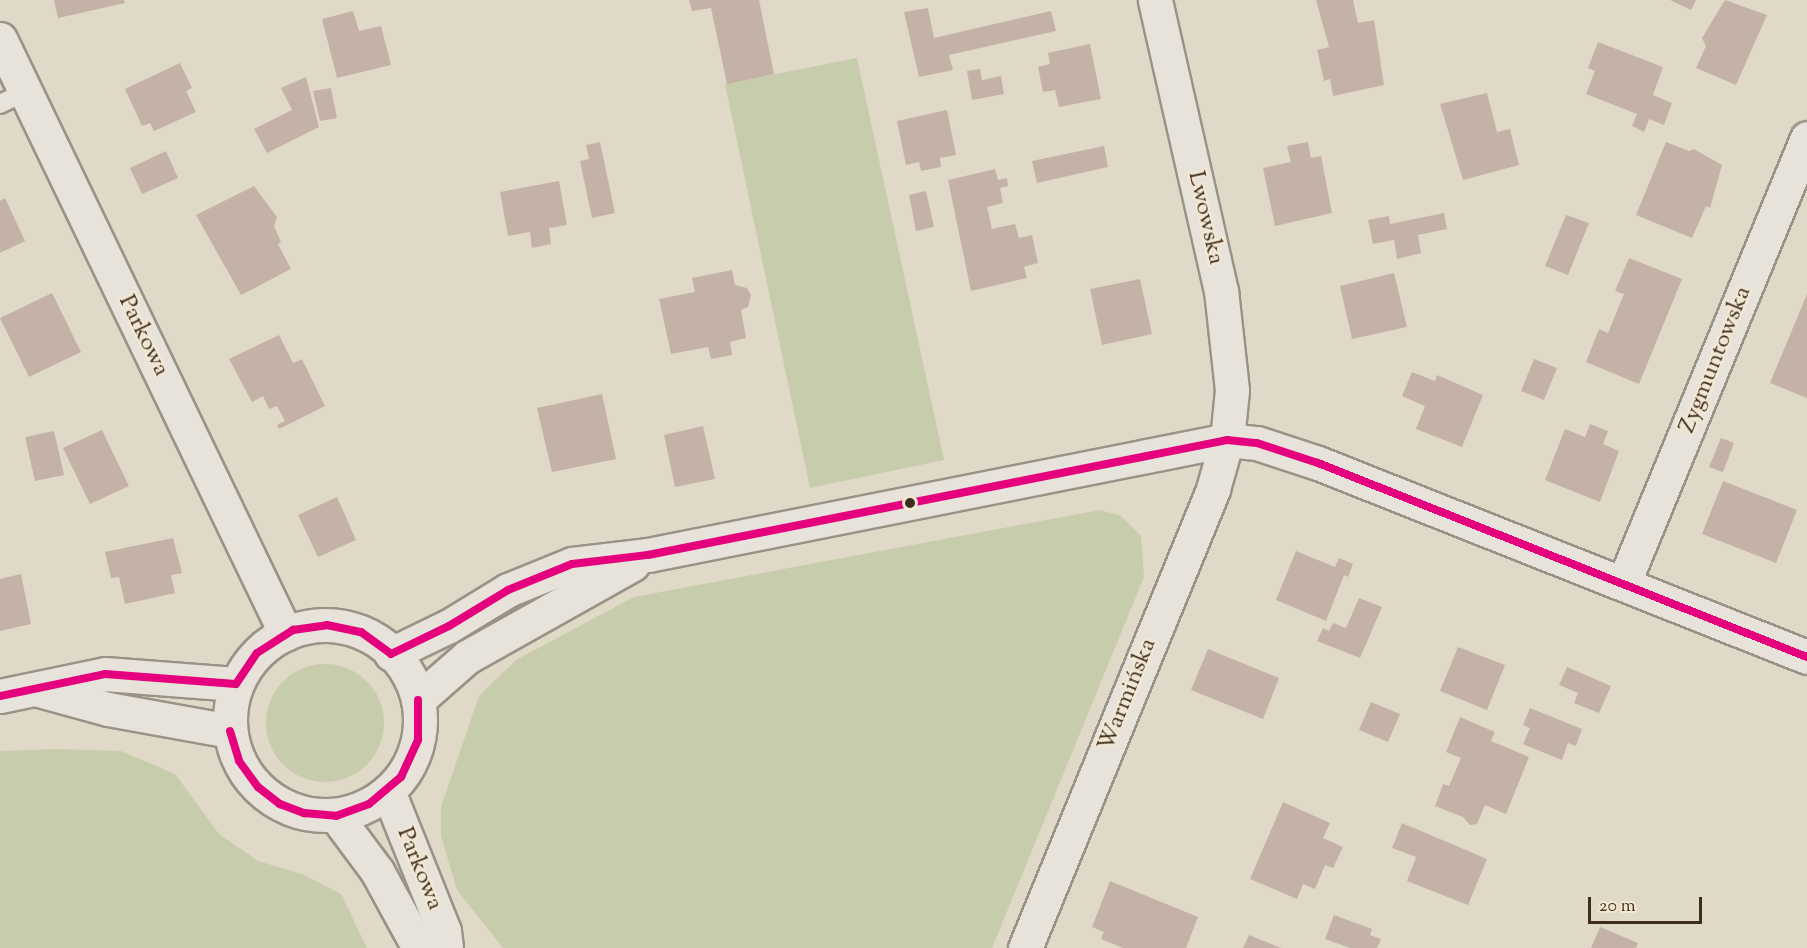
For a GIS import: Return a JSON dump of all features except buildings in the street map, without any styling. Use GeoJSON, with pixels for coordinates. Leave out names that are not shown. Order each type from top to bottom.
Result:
{"type":"FeatureCollection","features":[{"type":"Feature","properties":{"kind":"street","name":"Lwowska"},"geometry":{"type":"LineString","coordinates":[[1155,0],[1221,291],[1232,390],[1227,440]]}},
{"type":"Feature","properties":{"kind":"street","name":"Parkowa"},"geometry":{"type":"LineString","coordinates":[[0,39],[13,98],[286,634]]}},
{"type":"Feature","properties":{"kind":"street","name":"Zygmuntowska"},"geometry":{"type":"LineString","coordinates":[[1624,582],[1807,138]]}},
{"type":"Feature","properties":{"kind":"street"},"geometry":{"type":"LineString","coordinates":[[391,654],[449,626],[508,590],[572,564],[648,555],[1227,440],[1257,443],[1318,463],[1624,582],[1807,657]]}},
{"type":"Feature","properties":{"kind":"street","name":"Warmińska"},"geometry":{"type":"LineString","coordinates":[[1026,948],[1213,489],[1227,440]]}},
{"type":"Feature","properties":{"kind":"street"},"geometry":{"type":"LineString","coordinates":[[418,700],[467,657],[648,555]]}},
{"type":"Feature","properties":{"kind":"street"},"geometry":{"type":"LineString","coordinates":[[327,625],[361,632],[391,654],[404,668],[418,700],[418,740],[412,760],[388,791],[369,804],[336,816],[304,813],[280,804],[258,787],[239,761],[230,731],[229,713],[236,684],[257,653],[286,634],[327,625]]}},
{"type":"Feature","properties":{"kind":"street"},"geometry":{"type":"LineString","coordinates":[[0,696],[105,674],[236,684]]}},
{"type":"Feature","properties":{"kind":"street"},"geometry":{"type":"LineString","coordinates":[[34,689],[108,710],[230,731]]}},
{"type":"Feature","properties":{"kind":"street","name":"Parkowa"},"geometry":{"type":"LineString","coordinates":[[388,791],[444,931],[446,948]]}},
{"type":"Feature","properties":{"kind":"street","name":"Parkowa"},"geometry":{"type":"LineString","coordinates":[[336,816],[377,871],[419,948]]}},
{"type":"Feature","properties":{"kind":"green space"},"geometry":{"type":"Polygon","coordinates":[[[857,58],[944,460],[810,488],[725,84],[857,58]]]}},
{"type":"Feature","properties":{"kind":"green space"},"geometry":{"type":"Polygon","coordinates":[[[1100,510],[1121,516],[1141,536],[1144,577],[992,948],[503,948],[457,890],[441,836],[441,807],[479,696],[516,660],[634,597],[1100,510]]]}},
{"type":"Feature","properties":{"kind":"green space"},"geometry":{"type":"Polygon","coordinates":[[[325,664],[358,674],[374,690],[384,723],[374,756],[358,772],[325,782],[292,772],[276,756],[266,723],[276,690],[292,674],[325,664]]]}},
{"type":"Feature","properties":{"kind":"green space"},"geometry":{"type":"Polygon","coordinates":[[[56,749],[121,751],[175,774],[219,834],[258,861],[302,874],[341,894],[367,948],[0,948],[0,751],[56,749]]]}},
{"type":"Feature","properties":{"kind":"transit line"},"geometry":{"type":"LineString","coordinates":[[391,654],[449,626],[508,590],[572,564],[648,555],[1227,440],[1257,443],[1318,463],[1807,657]]}},
{"type":"Feature","properties":{"kind":"transit line"},"geometry":{"type":"LineString","coordinates":[[236,684],[257,653],[293,630],[327,625],[361,632],[391,654]]}},
{"type":"Feature","properties":{"kind":"transit line"},"geometry":{"type":"LineString","coordinates":[[0,696],[105,674],[236,684]]}},
{"type":"Feature","properties":{"kind":"transit line"},"geometry":{"type":"LineString","coordinates":[[230,731],[239,761],[258,787],[280,804],[304,813],[336,816],[369,804],[401,777],[418,740],[418,700]]}}]}
